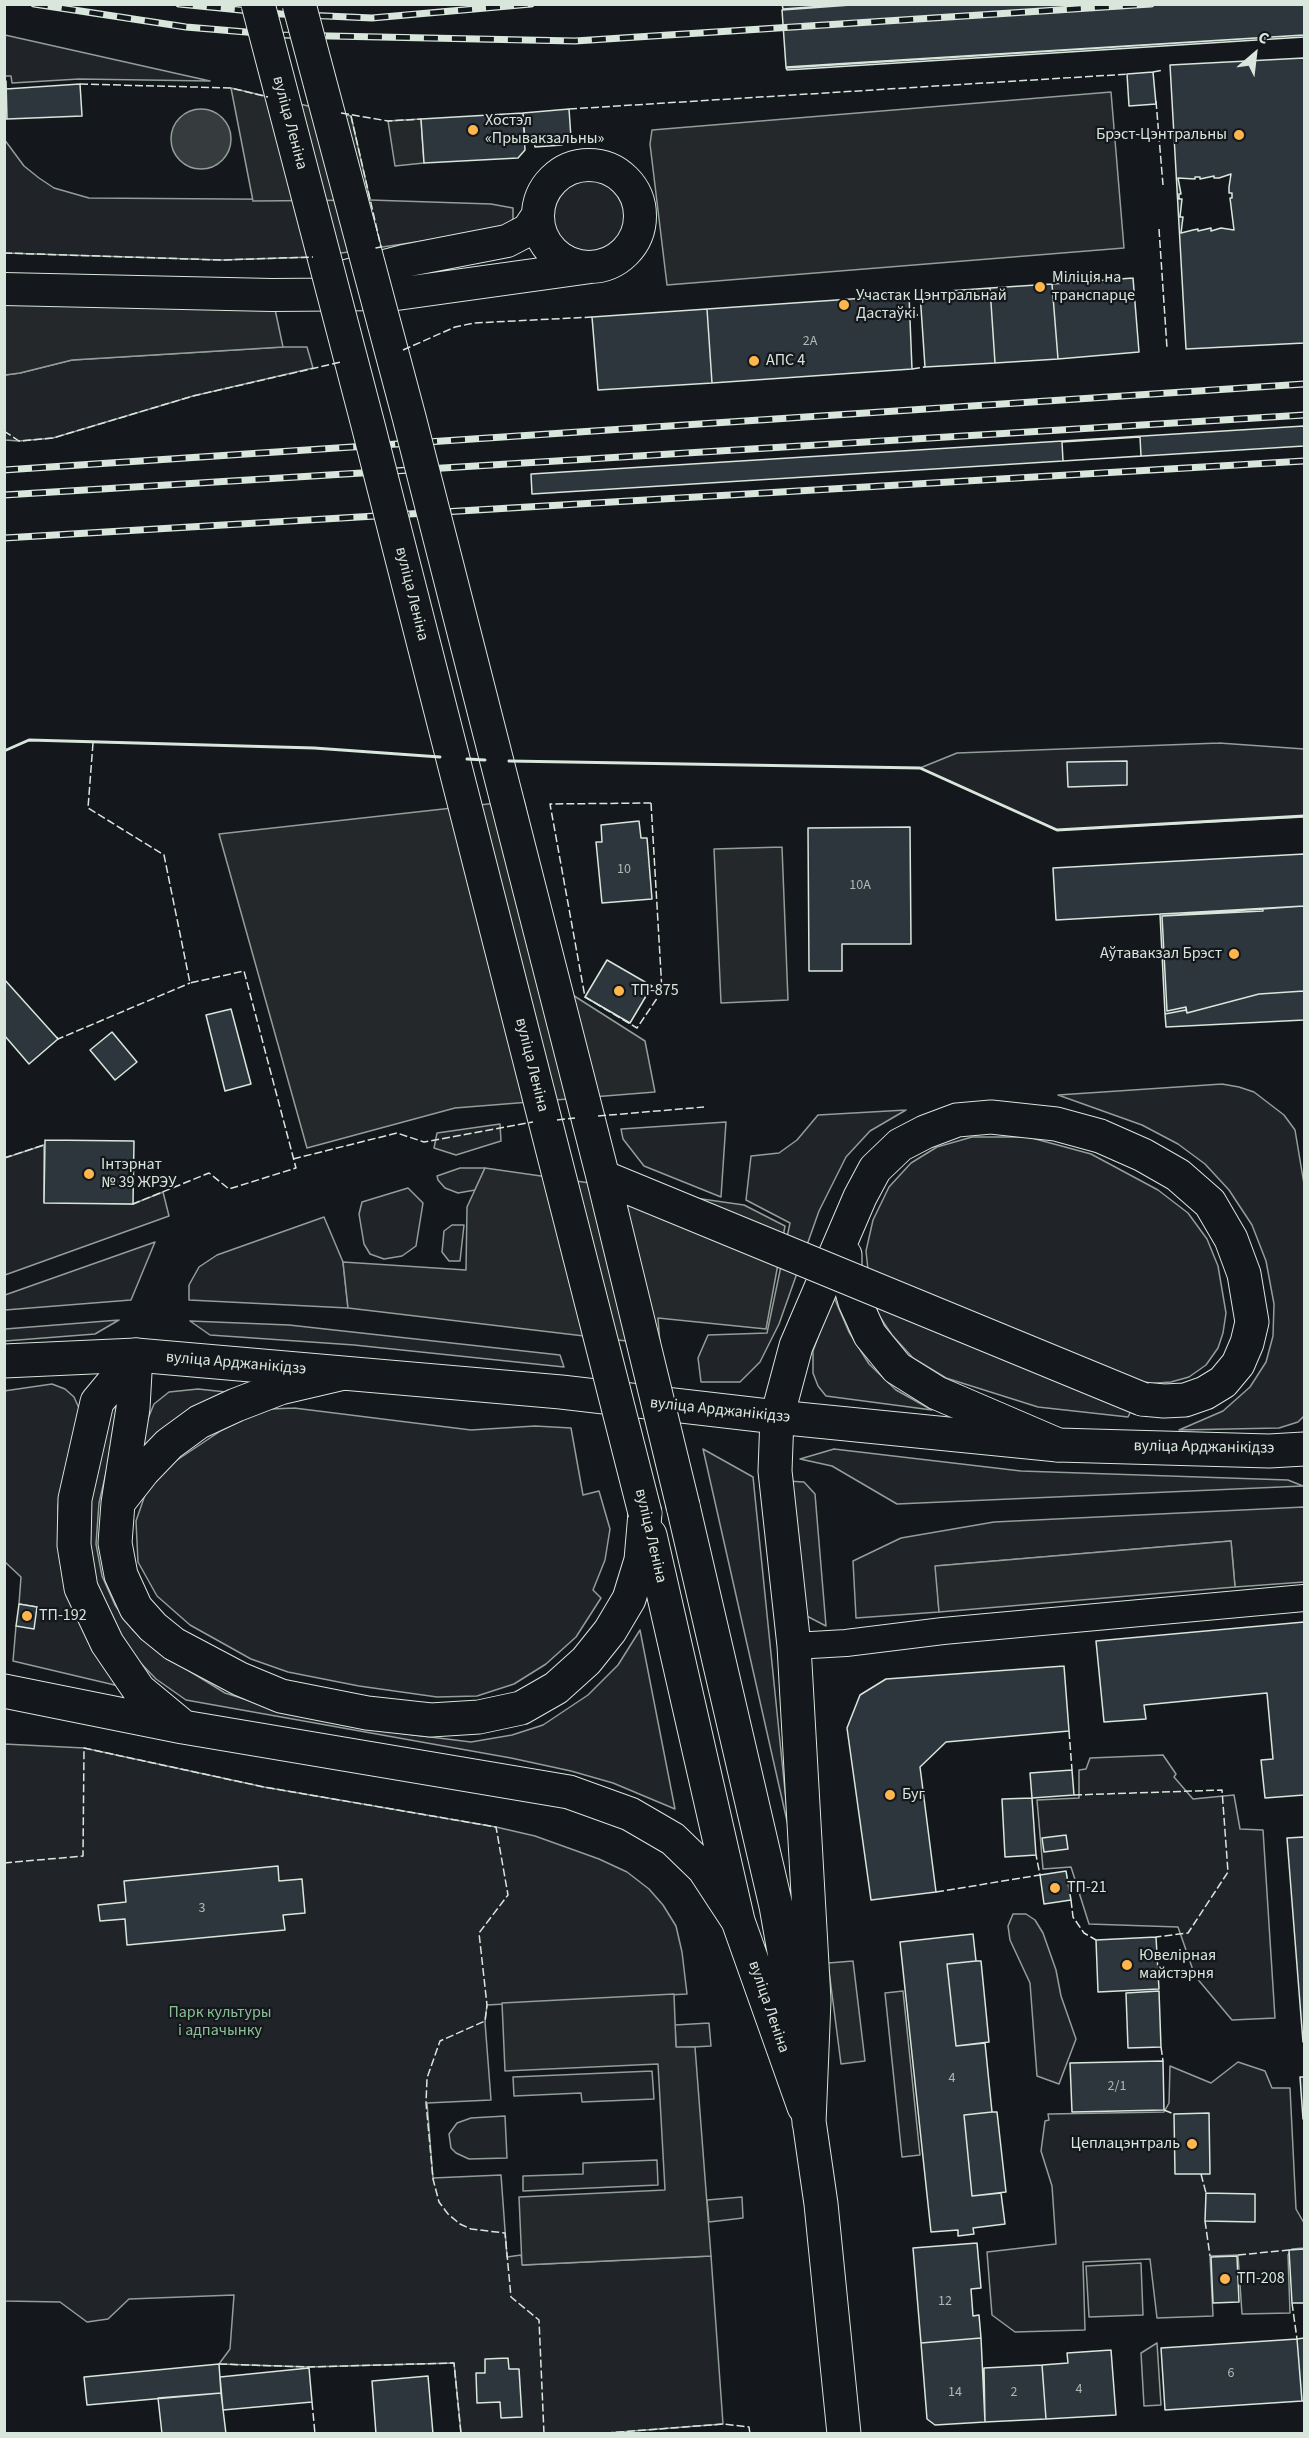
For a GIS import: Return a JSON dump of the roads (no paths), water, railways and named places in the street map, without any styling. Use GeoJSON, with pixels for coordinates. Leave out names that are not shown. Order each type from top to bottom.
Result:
{"type":"FeatureCollection","features":[{"type":"Feature","properties":{"kind":"main road","name":"вуліца Леніна"},"geometry":{"type":"LineString","coordinates":[[258,4],[371,437],[645,1513],[738,1921],[809,2123]]}},
{"type":"Feature","properties":{"kind":"main road","name":"вуліца Леніна"},"geometry":{"type":"LineString","coordinates":[[299,4],[412,429],[603,1177],[683,1506],[783,1940],[795,2009],[821,2204],[844,2433]]}},
{"type":"Feature","properties":{"kind":"main road"},"geometry":{"type":"LineString","coordinates":[[603,1177],[1142,1399],[1185,1400],[1205,1393],[1223,1382],[1238,1364],[1247,1343],[1252,1322],[1244,1274],[1231,1239],[1210,1203],[1178,1175],[1143,1155],[1100,1136],[1056,1124],[991,1117],[957,1120],[925,1132],[900,1145],[875,1169],[845,1232],[796,1346],[777,1417],[775,1472],[794,1646],[814,2000],[809,2123]]}},
{"type":"Feature","properties":{"kind":"main road"},"geometry":{"type":"LineString","coordinates":[[845,1232],[845,1267],[855,1302],[870,1335],[897,1368],[937,1393],[1058,1445]]}},
{"type":"Feature","properties":{"kind":"main road"},"geometry":{"type":"LineString","coordinates":[[136,1355],[133,1408],[118,1503],[115,1543],[121,1575],[136,1608],[153,1627],[174,1644],[240,1679],[281,1696],[368,1713],[431,1720],[479,1717],[521,1708],[556,1688],[586,1661],[610,1631],[629,1599],[641,1560],[645,1513]]}},
{"type":"Feature","properties":{"kind":"main road"},"geometry":{"type":"LineString","coordinates":[[136,1355],[97,1402],[75,1499],[74,1545],[81,1588],[107,1643],[139,1690],[183,1727]]}},
{"type":"Feature","properties":{"kind":"main road","name":"вуліца Арджанікідзэ"},"geometry":{"type":"LineString","coordinates":[[4,1361],[136,1355],[561,1392],[777,1417],[1058,1445],[1269,1451],[1305,1449]]}},
{"type":"Feature","properties":{"kind":"main road"},"geometry":{"type":"LineString","coordinates":[[118,1503],[144,1470],[163,1451],[200,1422],[280,1388],[340,1374]]}},
{"type":"Feature","properties":{"kind":"main road"},"geometry":{"type":"LineString","coordinates":[[4,1691],[183,1727],[569,1792],[630,1814],[673,1839],[704,1869],[738,1921]]}},
{"type":"Feature","properties":{"kind":"street"},"geometry":{"type":"LineString","coordinates":[[4,289],[272,295],[403,294],[591,267],[607,264],[622,255],[633,243],[639,227],[640,210],[635,194],[626,180],[612,170],[597,165],[580,165],[564,171],[550,182],[541,197],[538,215],[548,246],[559,257],[574,265],[591,267]]}},
{"type":"Feature","properties":{"kind":"street"},"geometry":{"type":"LineString","coordinates":[[272,295],[404,261],[507,241],[528,230],[538,215]]}},
{"type":"Feature","properties":{"kind":"street"},"geometry":{"type":"LineString","coordinates":[[794,1646],[846,1643],[943,1631],[1305,1598]]}},
{"type":"Feature","properties":{"kind":"railway"},"geometry":{"type":"LineString","coordinates":[[34,4],[186,27],[282,35],[575,41],[1151,4]]}},
{"type":"Feature","properties":{"kind":"railway"},"geometry":{"type":"LineString","coordinates":[[179,4],[281,14],[372,18],[531,4]]}},
{"type":"Feature","properties":{"kind":"railway"},"geometry":{"type":"LineString","coordinates":[[4,470],[1304,384]]}},
{"type":"Feature","properties":{"kind":"railway"},"geometry":{"type":"LineString","coordinates":[[4,495],[1304,415]]}},
{"type":"Feature","properties":{"kind":"railway"},"geometry":{"type":"LineString","coordinates":[[4,538],[1304,461]]}},
{"type":"Feature","properties":{"kind":"place","name":"Хостэл «Прывакзальны»"},"geometry":{"type":"Point","coordinates":[473,130]}},
{"type":"Feature","properties":{"kind":"place","name":"Брэст-Цэнтральны"},"geometry":{"type":"Point","coordinates":[1239,135]}},
{"type":"Feature","properties":{"kind":"place","name":"Міліція на транспарце"},"geometry":{"type":"Point","coordinates":[1040,287]}},
{"type":"Feature","properties":{"kind":"place","name":"Участак Цэнтральнай Дастаўкі"},"geometry":{"type":"Point","coordinates":[844,305]}},
{"type":"Feature","properties":{"kind":"place","name":"АПС 4"},"geometry":{"type":"Point","coordinates":[754,361]}},
{"type":"Feature","properties":{"kind":"place","name":"Аўтавакзал Брэст"},"geometry":{"type":"Point","coordinates":[1234,954]}},
{"type":"Feature","properties":{"kind":"place","name":"ТП-875"},"geometry":{"type":"Point","coordinates":[619,991]}},
{"type":"Feature","properties":{"kind":"place","name":"Інтэрнат № 39 ЖРЭУ"},"geometry":{"type":"Point","coordinates":[89,1174]}},
{"type":"Feature","properties":{"kind":"place","name":"ТП-192"},"geometry":{"type":"Point","coordinates":[27,1616]}},
{"type":"Feature","properties":{"kind":"place","name":"Буг"},"geometry":{"type":"Point","coordinates":[890,1795]}},
{"type":"Feature","properties":{"kind":"place","name":"ТП-21"},"geometry":{"type":"Point","coordinates":[1055,1888]}},
{"type":"Feature","properties":{"kind":"place","name":"Ювелірная майстэрня"},"geometry":{"type":"Point","coordinates":[1127,1965]}},
{"type":"Feature","properties":{"kind":"place","name":"Цеплацэнтраль"},"geometry":{"type":"Point","coordinates":[1192,2144]}},
{"type":"Feature","properties":{"kind":"place","name":"ТП-208"},"geometry":{"type":"Point","coordinates":[1225,2279]}},
{"type":"Feature","properties":{"kind":"park label","name":"Парк культуры і адпачынку"},"geometry":{"type":"Point","coordinates":[220,2022]}}]}
